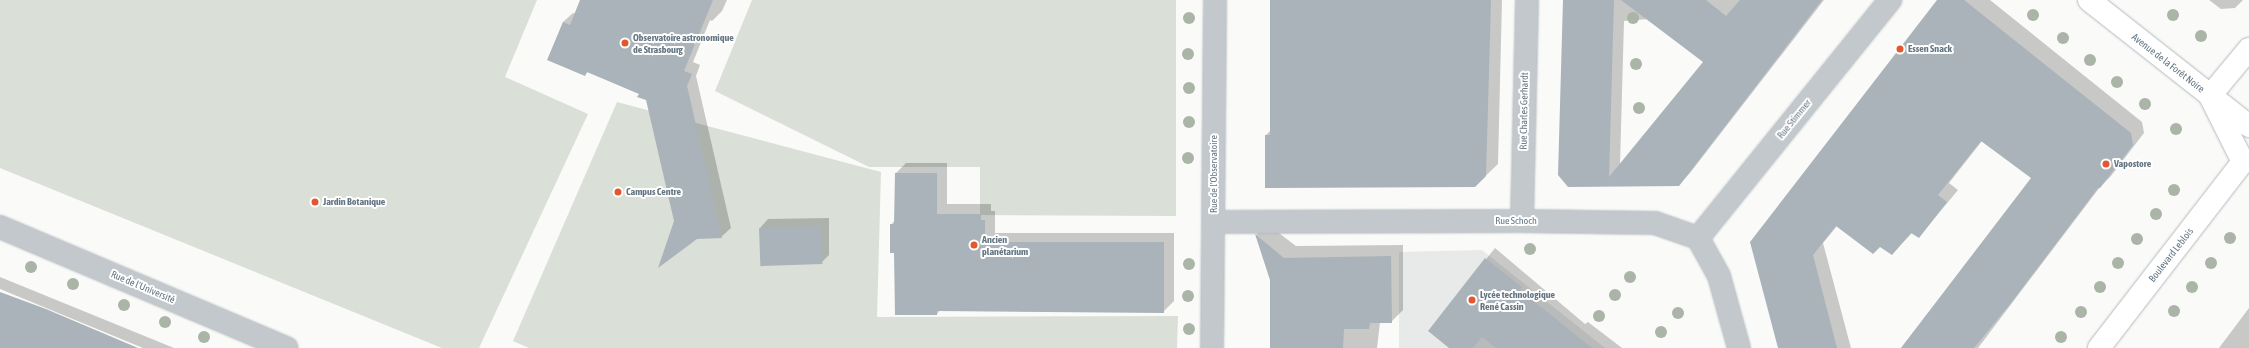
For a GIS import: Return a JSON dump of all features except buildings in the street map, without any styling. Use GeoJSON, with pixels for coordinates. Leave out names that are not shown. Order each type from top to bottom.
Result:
{"type":"FeatureCollection","features":[{"type":"Feature","properties":{"kind":"street","name":"Rue de l'Observatoire"},"geometry":{"type":"LineString","coordinates":[[1212,348],[1215,0]]}},
{"type":"Feature","properties":{"kind":"street","name":"Rue Charles Gerhardt"},"geometry":{"type":"LineString","coordinates":[[1522,221],[1527,0]]}},
{"type":"Feature","properties":{"kind":"street","name":"Rue Stimmer"},"geometry":{"type":"LineString","coordinates":[[1698,238],[1890,0]]}},
{"type":"Feature","properties":{"kind":"street","name":"Avenue de la Forêt Noire"},"geometry":{"type":"LineString","coordinates":[[2088,0],[2249,126]]}},
{"type":"Feature","properties":{"kind":"street"},"geometry":{"type":"LineString","coordinates":[[2210,96],[2249,49]]}},
{"type":"Feature","properties":{"kind":"street","name":"Boulevard Leblois"},"geometry":{"type":"LineString","coordinates":[[2099,348],[2246,163],[2210,96]]}},
{"type":"Feature","properties":{"kind":"street","name":"Rue Schoch"},"geometry":{"type":"LineString","coordinates":[[1214,222],[1522,221],[1655,223],[1698,238]]}},
{"type":"Feature","properties":{"kind":"street","name":"Rue de l'Université"},"geometry":{"type":"LineString","coordinates":[[0,227],[286,348]]}},
{"type":"Feature","properties":{"kind":"street"},"geometry":{"type":"LineString","coordinates":[[1698,238],[1719,276],[1739,348]]}},
{"type":"Feature","properties":{"kind":"shaded area","name":"Jardin Botanique"},"geometry":{"type":"Polygon","coordinates":[[[0,0],[537,0],[505,77],[588,114],[479,348],[442,348],[0,168],[0,0]]]}},
{"type":"Feature","properties":{"kind":"shaded area"},"geometry":{"type":"Polygon","coordinates":[[[752,0],[1176,0],[1176,216],[980,215],[980,167],[869,167],[715,91],[752,0]]]}},
{"type":"Feature","properties":{"kind":"shaded area"},"geometry":{"type":"Polygon","coordinates":[[[617,102],[881,172],[877,317],[1178,316],[1177,348],[529,348],[513,341],[617,102]]]}},
{"type":"Feature","properties":{"kind":"shaded area","name":"Lycée technologique René Cassin"},"geometry":{"type":"Polygon","coordinates":[[[1482,250],[1605,348],[1399,348],[1399,252],[1482,250]]]}},
{"type":"Feature","properties":{"kind":"place","name":"Observatoire astronomique de Strasbourg"},"geometry":{"type":"Point","coordinates":[625,43]}},
{"type":"Feature","properties":{"kind":"place","name":"Essen Snack"},"geometry":{"type":"Point","coordinates":[1900,49]}},
{"type":"Feature","properties":{"kind":"place","name":"Vapostore"},"geometry":{"type":"Point","coordinates":[2106,164]}},
{"type":"Feature","properties":{"kind":"place","name":"Campus Centre"},"geometry":{"type":"Point","coordinates":[618,192]}},
{"type":"Feature","properties":{"kind":"place","name":"Jardin Botanique"},"geometry":{"type":"Point","coordinates":[315,202]}},
{"type":"Feature","properties":{"kind":"place","name":"Ancien planétarium"},"geometry":{"type":"Point","coordinates":[974,245]}},
{"type":"Feature","properties":{"kind":"place","name":"Lycée technologique René Cassin"},"geometry":{"type":"Point","coordinates":[1472,300]}}]}
